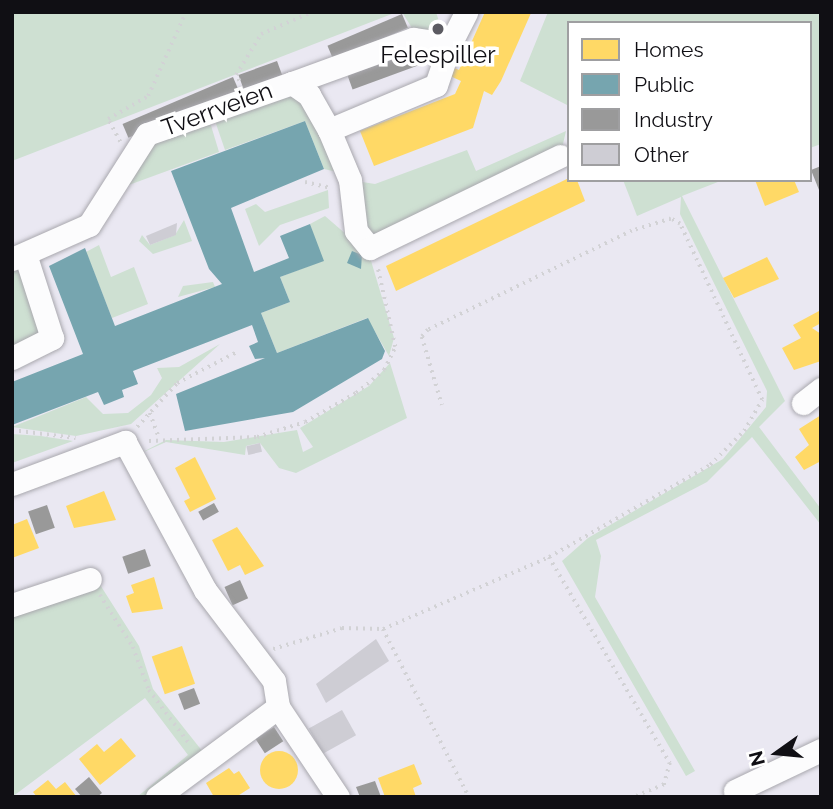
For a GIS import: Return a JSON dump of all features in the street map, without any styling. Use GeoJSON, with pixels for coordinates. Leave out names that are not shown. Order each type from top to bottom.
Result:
{"type":"FeatureCollection","features":[{"type":"Feature","properties":{"kind":"street"},"geometry":{"type":"LineString","coordinates":[[329,130],[436,85],[450,44],[466,12]]}},
{"type":"Feature","properties":{"kind":"street"},"geometry":{"type":"LineString","coordinates":[[292,83],[413,39],[450,44]]}},
{"type":"Feature","properties":{"kind":"street","name":"Tverrveien"},"geometry":{"type":"LineString","coordinates":[[19,256],[74,235],[101,205],[131,150],[147,134],[245,96],[292,83],[309,95],[329,130],[350,180],[356,231],[370,248]]}},
{"type":"Feature","properties":{"kind":"street"},"geometry":{"type":"LineString","coordinates":[[370,248],[560,156]]}},
{"type":"Feature","properties":{"kind":"street"},"geometry":{"type":"LineString","coordinates":[[12,358],[52,338],[19,256]]}},
{"type":"Feature","properties":{"kind":"street"},"geometry":{"type":"LineString","coordinates":[[12,484],[102,446],[125,442],[199,580],[274,681],[278,707],[338,797]]}},
{"type":"Feature","properties":{"kind":"street"},"geometry":{"type":"LineString","coordinates":[[12,605],[90,579]]}},
{"type":"Feature","properties":{"kind":"street"},"geometry":{"type":"LineString","coordinates":[[156,797],[278,707]]}},
{"type":"Feature","properties":{"kind":"street"},"geometry":{"type":"LineString","coordinates":[[735,790],[821,750]]}},
{"type":"Feature","properties":{"kind":"path"},"geometry":{"type":"LineString","coordinates":[[131,150],[113,136],[108,118],[148,96],[186,12]]}},
{"type":"Feature","properties":{"kind":"path"},"geometry":{"type":"LineString","coordinates":[[245,96],[236,75],[261,34],[312,12]]}},
{"type":"Feature","properties":{"kind":"path"},"geometry":{"type":"LineString","coordinates":[[254,656],[320,632],[383,629],[549,557],[710,465],[758,411],[761,390],[680,224],[671,219],[632,231],[428,330],[422,337],[442,405]]}},
{"type":"Feature","properties":{"kind":"path"},"geometry":{"type":"LineString","coordinates":[[237,352],[191,374],[158,403],[150,413],[159,438],[275,432],[319,415],[384,370],[396,336],[370,248]]}},
{"type":"Feature","properties":{"kind":"path"},"geometry":{"type":"LineString","coordinates":[[12,430],[102,446]]}},
{"type":"Feature","properties":{"kind":"path"},"geometry":{"type":"LineString","coordinates":[[549,557],[670,763],[664,785],[634,797]]}},
{"type":"Feature","properties":{"kind":"path"},"geometry":{"type":"LineString","coordinates":[[90,579],[132,647],[149,690],[204,761]]}},
{"type":"Feature","properties":{"kind":"path"},"geometry":{"type":"LineString","coordinates":[[383,629],[469,797]]}},
{"type":"Feature","properties":{"kind":"green space"},"geometry":{"type":"Polygon","coordinates":[[[12,12],[397,12],[12,161],[12,12]]]}},
{"type":"Feature","properties":{"kind":"green space"},"geometry":{"type":"Polygon","coordinates":[[[402,12],[436,12],[443,34],[415,33],[402,12]]]}},
{"type":"Feature","properties":{"kind":"green space"},"geometry":{"type":"Polygon","coordinates":[[[548,12],[821,12],[821,144],[812,147],[812,21],[567,21],[567,105],[520,81],[548,12]]]}},
{"type":"Feature","properties":{"kind":"green space"},"geometry":{"type":"Polygon","coordinates":[[[296,95],[341,173],[324,169],[305,121],[225,150],[214,118],[296,95]]]}},
{"type":"Feature","properties":{"kind":"green space"},"geometry":{"type":"Polygon","coordinates":[[[209,119],[219,152],[126,186],[144,147],[209,119]]]}},
{"type":"Feature","properties":{"kind":"green space"},"geometry":{"type":"Polygon","coordinates":[[[566,131],[562,148],[382,238],[368,232],[356,181],[375,184],[467,150],[476,171],[566,131]]]}},
{"type":"Feature","properties":{"kind":"green space"},"geometry":{"type":"Polygon","coordinates":[[[624,182],[718,182],[682,196],[785,401],[759,427],[821,509],[821,525],[752,437],[707,482],[596,540],[601,556],[595,597],[695,771],[686,776],[562,561],[588,538],[723,459],[766,407],[767,391],[680,214],[681,197],[637,216],[624,182]]]}},
{"type":"Feature","properties":{"kind":"green space"},"geometry":{"type":"Polygon","coordinates":[[[328,190],[329,208],[280,225],[259,246],[245,209],[256,204],[265,212],[328,190]]]}},
{"type":"Feature","properties":{"kind":"green space"},"geometry":{"type":"Polygon","coordinates":[[[325,216],[369,254],[394,338],[389,356],[367,318],[277,353],[261,313],[290,302],[280,277],[322,261],[310,224],[325,216]]]}},
{"type":"Feature","properties":{"kind":"green space"},"geometry":{"type":"Polygon","coordinates":[[[184,220],[192,241],[153,254],[139,241],[142,235],[150,245],[175,235],[184,220]]]}},
{"type":"Feature","properties":{"kind":"green space"},"geometry":{"type":"Polygon","coordinates":[[[99,245],[111,277],[134,267],[148,304],[112,318],[86,252],[99,245]]]}},
{"type":"Feature","properties":{"kind":"green space"},"geometry":{"type":"Polygon","coordinates":[[[12,269],[21,269],[46,329],[12,351],[12,269]]]}},
{"type":"Feature","properties":{"kind":"green space"},"geometry":{"type":"Polygon","coordinates":[[[213,282],[215,287],[178,297],[183,286],[213,282]]]}},
{"type":"Feature","properties":{"kind":"green space"},"geometry":{"type":"Polygon","coordinates":[[[220,344],[131,424],[76,436],[12,427],[86,397],[103,414],[128,413],[151,395],[162,378],[157,368],[179,367],[220,344]]]}},
{"type":"Feature","properties":{"kind":"green space"},"geometry":{"type":"Polygon","coordinates":[[[390,363],[407,418],[296,473],[279,468],[260,443],[246,446],[245,455],[166,442],[137,455],[166,440],[224,442],[297,430],[303,452],[313,447],[300,428],[369,386],[390,363]]]}},
{"type":"Feature","properties":{"kind":"green space"},"geometry":{"type":"Polygon","coordinates":[[[12,434],[41,436],[73,441],[12,463],[12,434]]]}},
{"type":"Feature","properties":{"kind":"green space"},"geometry":{"type":"Polygon","coordinates":[[[97,580],[139,646],[153,689],[203,752],[146,797],[137,797],[188,755],[145,698],[12,797],[12,609],[97,580]]]}},
{"type":"Feature","properties":{"kind":"building: Homes"},"geometry":{"type":"Polygon","coordinates":[[[485,12],[531,13],[501,81],[492,95],[484,91],[473,128],[374,166],[360,131],[455,94],[461,81],[448,75],[452,67],[459,70],[485,12]]]}},
{"type":"Feature","properties":{"kind":"building: Homes"},"geometry":{"type":"Polygon","coordinates":[[[567,179],[567,182],[578,182],[585,201],[396,291],[386,266],[567,179]]]}},
{"type":"Feature","properties":{"kind":"building: Homes"},"geometry":{"type":"Polygon","coordinates":[[[756,182],[795,182],[799,192],[765,206],[756,182]]]}},
{"type":"Feature","properties":{"kind":"building: Homes"},"geometry":{"type":"Polygon","coordinates":[[[767,257],[779,279],[734,298],[723,278],[767,257]]]}},
{"type":"Feature","properties":{"kind":"building: Homes"},"geometry":{"type":"Polygon","coordinates":[[[819,311],[821,323],[812,328],[821,334],[821,361],[794,370],[782,348],[801,338],[793,325],[819,311]]]}},
{"type":"Feature","properties":{"kind":"building: Homes"},"geometry":{"type":"Polygon","coordinates":[[[821,415],[821,461],[804,470],[795,457],[809,445],[799,429],[821,415]]]}},
{"type":"Feature","properties":{"kind":"building: Homes"},"geometry":{"type":"Polygon","coordinates":[[[195,457],[216,499],[190,512],[184,501],[190,498],[175,468],[195,457]]]}},
{"type":"Feature","properties":{"kind":"building: Homes"},"geometry":{"type":"Polygon","coordinates":[[[104,491],[116,520],[74,528],[66,506],[104,491]]]}},
{"type":"Feature","properties":{"kind":"building: Homes"},"geometry":{"type":"Polygon","coordinates":[[[27,519],[39,548],[12,558],[12,525],[27,519]]]}},
{"type":"Feature","properties":{"kind":"building: Homes"},"geometry":{"type":"Polygon","coordinates":[[[237,527],[264,566],[245,575],[240,565],[228,571],[212,540],[237,527]]]}},
{"type":"Feature","properties":{"kind":"building: Homes"},"geometry":{"type":"Polygon","coordinates":[[[154,577],[163,609],[132,613],[126,596],[134,593],[131,585],[154,577]]]}},
{"type":"Feature","properties":{"kind":"building: Homes"},"geometry":{"type":"Polygon","coordinates":[[[182,646],[195,684],[165,694],[152,656],[182,646]]]}},
{"type":"Feature","properties":{"kind":"building: Homes"},"geometry":{"type":"Polygon","coordinates":[[[121,738],[136,756],[100,785],[79,759],[97,744],[104,752],[121,738]]]}},
{"type":"Feature","properties":{"kind":"building: Homes"},"geometry":{"type":"Polygon","coordinates":[[[279,751],[292,757],[298,770],[292,783],[279,789],[266,783],[260,770],[266,757],[279,751]]]}},
{"type":"Feature","properties":{"kind":"building: Homes"},"geometry":{"type":"Polygon","coordinates":[[[414,764],[422,784],[413,788],[416,797],[385,797],[378,778],[414,764]]]}},
{"type":"Feature","properties":{"kind":"building: Homes"},"geometry":{"type":"Polygon","coordinates":[[[229,768],[234,774],[239,771],[250,788],[236,797],[214,797],[206,783],[229,768]]]}},
{"type":"Feature","properties":{"kind":"building: Homes"},"geometry":{"type":"Polygon","coordinates":[[[48,780],[56,789],[65,782],[77,797],[37,797],[33,792],[48,780]]]}},
{"type":"Feature","properties":{"kind":"building: Public"},"geometry":{"type":"Polygon","coordinates":[[[305,121],[324,169],[231,208],[254,272],[289,258],[280,236],[310,224],[324,261],[280,277],[290,302],[261,313],[277,353],[368,318],[385,351],[382,359],[293,412],[185,431],[176,394],[265,358],[255,359],[249,346],[258,342],[252,325],[133,371],[138,384],[122,390],[124,397],[104,405],[98,392],[12,425],[12,382],[83,354],[49,266],[85,248],[115,326],[222,284],[209,269],[171,171],[305,121]]]}},
{"type":"Feature","properties":{"kind":"building: Public"},"geometry":{"type":"Polygon","coordinates":[[[352,251],[362,255],[361,269],[347,263],[352,251]]]}},
{"type":"Feature","properties":{"kind":"building: Industry"},"geometry":{"type":"Polygon","coordinates":[[[402,14],[408,28],[333,59],[327,46],[402,14]]]}},
{"type":"Feature","properties":{"kind":"building: Industry"},"geometry":{"type":"Polygon","coordinates":[[[417,50],[422,64],[353,89],[347,75],[417,50]]]}},
{"type":"Feature","properties":{"kind":"building: Industry"},"geometry":{"type":"Polygon","coordinates":[[[277,61],[282,75],[244,89],[238,75],[277,61]]]}},
{"type":"Feature","properties":{"kind":"building: Industry"},"geometry":{"type":"Polygon","coordinates":[[[233,77],[239,91],[128,138],[123,124],[233,77]]]}},
{"type":"Feature","properties":{"kind":"building: Industry"},"geometry":{"type":"Polygon","coordinates":[[[821,166],[821,195],[812,172],[812,170],[821,166]]]}},
{"type":"Feature","properties":{"kind":"building: Industry"},"geometry":{"type":"Polygon","coordinates":[[[214,503],[219,512],[203,520],[198,512],[214,503]]]}},
{"type":"Feature","properties":{"kind":"building: Industry"},"geometry":{"type":"Polygon","coordinates":[[[47,505],[55,528],[36,534],[28,512],[47,505]]]}},
{"type":"Feature","properties":{"kind":"building: Industry"},"geometry":{"type":"Polygon","coordinates":[[[145,549],[151,566],[128,574],[122,557],[145,549]]]}},
{"type":"Feature","properties":{"kind":"building: Industry"},"geometry":{"type":"Polygon","coordinates":[[[240,580],[248,598],[233,605],[224,587],[240,580]]]}},
{"type":"Feature","properties":{"kind":"building: Industry"},"geometry":{"type":"Polygon","coordinates":[[[194,688],[200,704],[184,710],[178,694],[194,688]]]}},
{"type":"Feature","properties":{"kind":"building: Industry"},"geometry":{"type":"Polygon","coordinates":[[[274,727],[283,741],[265,753],[256,739],[274,727]]]}},
{"type":"Feature","properties":{"kind":"building: Industry"},"geometry":{"type":"Polygon","coordinates":[[[89,777],[102,793],[97,797],[82,797],[75,789],[89,777]]]}},
{"type":"Feature","properties":{"kind":"building: Industry"},"geometry":{"type":"Polygon","coordinates":[[[375,781],[381,797],[360,797],[356,787],[375,781]]]}},
{"type":"Feature","properties":{"kind":"building: Other"},"geometry":{"type":"Polygon","coordinates":[[[177,223],[176,235],[150,245],[146,236],[177,223]]]}},
{"type":"Feature","properties":{"kind":"building: Other"},"geometry":{"type":"Polygon","coordinates":[[[260,443],[262,452],[248,455],[246,446],[260,443]]]}},
{"type":"Feature","properties":{"kind":"building: Other"},"geometry":{"type":"Polygon","coordinates":[[[376,639],[389,661],[326,703],[316,684],[376,639]]]}},
{"type":"Feature","properties":{"kind":"building: Other"},"geometry":{"type":"Polygon","coordinates":[[[342,710],[356,735],[323,754],[309,728],[342,710]]]}},
{"type":"Feature","properties":{"kind":"place","name":"Felespiller"},"geometry":{"type":"Point","coordinates":[438,29]}}]}
